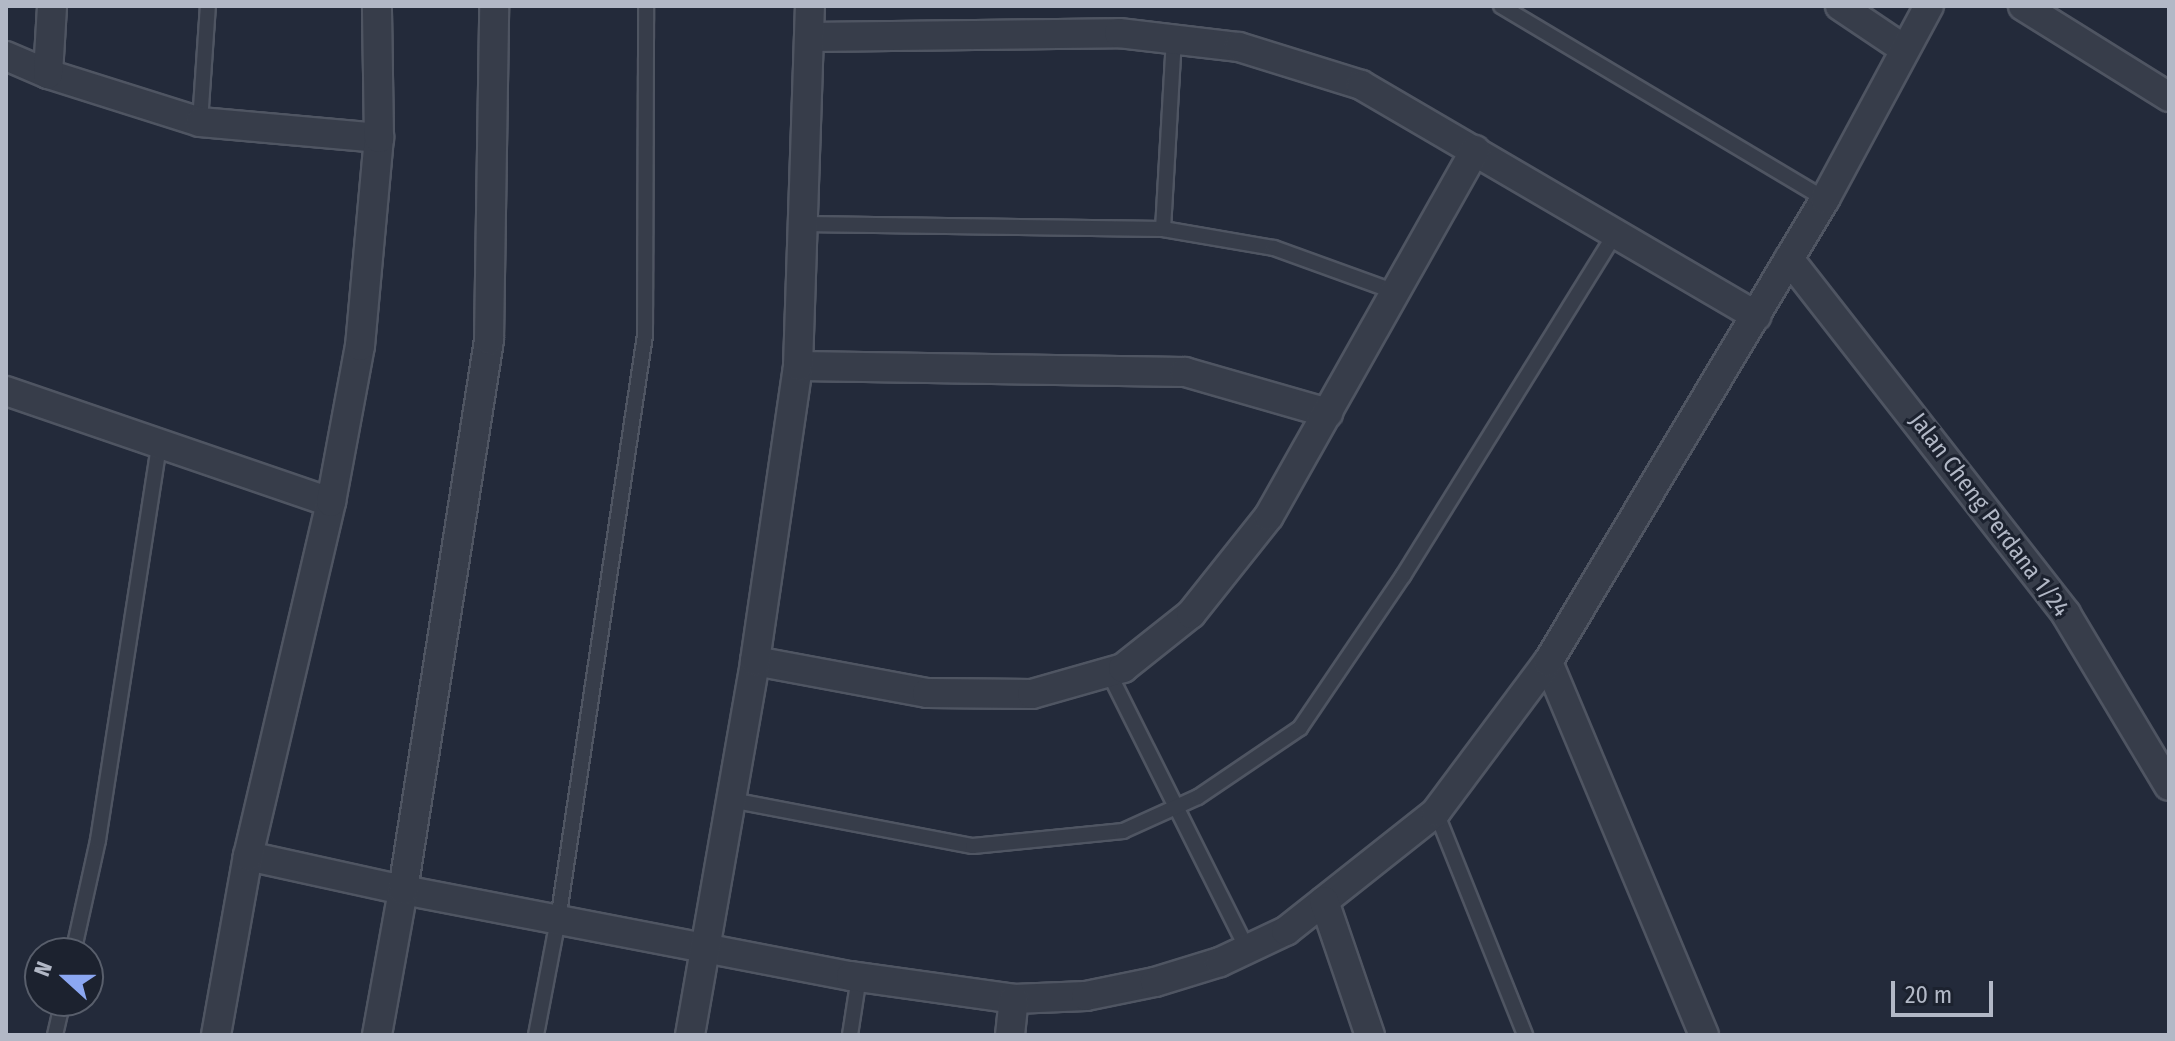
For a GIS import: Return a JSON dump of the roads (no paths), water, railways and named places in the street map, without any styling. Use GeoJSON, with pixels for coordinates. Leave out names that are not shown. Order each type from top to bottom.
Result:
{"type":"FeatureCollection","features":[{"type":"Feature","properties":{"kind":"street"},"geometry":{"type":"LineString","coordinates":[[48,74],[52,6]]}},
{"type":"Feature","properties":{"kind":"street"},"geometry":{"type":"LineString","coordinates":[[216,1035],[248,856],[331,502],[360,346],[379,138],[377,6]]}},
{"type":"Feature","properties":{"kind":"street"},"geometry":{"type":"LineString","coordinates":[[377,1035],[403,890],[489,340],[494,6]]}},
{"type":"Feature","properties":{"kind":"street"},"geometry":{"type":"LineString","coordinates":[[690,1035],[755,661],[798,366],[810,6]]}},
{"type":"Feature","properties":{"kind":"street"},"geometry":{"type":"LineString","coordinates":[[1840,6],[1904,49]]}},
{"type":"Feature","properties":{"kind":"street"},"geometry":{"type":"LineString","coordinates":[[248,856],[403,890],[705,949],[859,977],[1014,999],[1086,996],[1155,982],[1247,949],[1286,931],[1436,812],[1548,662],[1825,199],[1929,6]]}},
{"type":"Feature","properties":{"kind":"street"},"geometry":{"type":"LineString","coordinates":[[2023,6],[2169,97]]}},
{"type":"Feature","properties":{"kind":"street"},"geometry":{"type":"LineString","coordinates":[[810,37],[1119,33],[1239,47],[1361,85],[1756,316]]}},
{"type":"Feature","properties":{"kind":"street"},"geometry":{"type":"LineString","coordinates":[[6,56],[48,74],[200,122],[379,138]]}},
{"type":"Feature","properties":{"kind":"street"},"geometry":{"type":"LineString","coordinates":[[755,661],[927,693],[1032,694],[1123,668],[1191,614],[1269,516],[1475,150]]}},
{"type":"Feature","properties":{"kind":"street","name":"Jalan Cheng Perdana 1/24"},"geometry":{"type":"LineString","coordinates":[[1789,259],[2066,614],[2169,786]]}},
{"type":"Feature","properties":{"kind":"street"},"geometry":{"type":"LineString","coordinates":[[798,366],[1185,372],[1328,413]]}},
{"type":"Feature","properties":{"kind":"street"},"geometry":{"type":"LineString","coordinates":[[7,396],[331,502]]}},
{"type":"Feature","properties":{"kind":"street"},"geometry":{"type":"LineString","coordinates":[[1548,662],[1704,1035]]}},
{"type":"Feature","properties":{"kind":"street"},"geometry":{"type":"LineString","coordinates":[[1324,901],[1370,1035]]}},
{"type":"Feature","properties":{"kind":"street"},"geometry":{"type":"LineString","coordinates":[[1010,1035],[1014,999]]}},
{"type":"Feature","properties":{"kind":"lane"},"geometry":{"type":"LineString","coordinates":[[200,122],[208,6]]}},
{"type":"Feature","properties":{"kind":"lane"},"geometry":{"type":"LineString","coordinates":[[536,1035],[558,920],[645,335],[646,6]]}},
{"type":"Feature","properties":{"kind":"lane"},"geometry":{"type":"LineString","coordinates":[[1501,6],[1825,199]]}},
{"type":"Feature","properties":{"kind":"lane"},"geometry":{"type":"LineString","coordinates":[[1163,229],[1174,40]]}},
{"type":"Feature","properties":{"kind":"lane"},"geometry":{"type":"LineString","coordinates":[[803,224],[1163,229],[1274,248],[1393,291]]}},
{"type":"Feature","properties":{"kind":"lane"},"geometry":{"type":"LineString","coordinates":[[731,800],[973,846],[1123,831],[1198,797],[1300,728],[1403,576],[1616,233]]}},
{"type":"Feature","properties":{"kind":"lane"},"geometry":{"type":"LineString","coordinates":[[77,937],[98,840],[159,444]]}},
{"type":"Feature","properties":{"kind":"lane"},"geometry":{"type":"LineString","coordinates":[[1109,673],[1247,949]]}},
{"type":"Feature","properties":{"kind":"lane"},"geometry":{"type":"LineString","coordinates":[[1436,812],[1525,1035]]}},
{"type":"Feature","properties":{"kind":"lane"},"geometry":{"type":"LineString","coordinates":[[850,1035],[859,977]]}}]}
